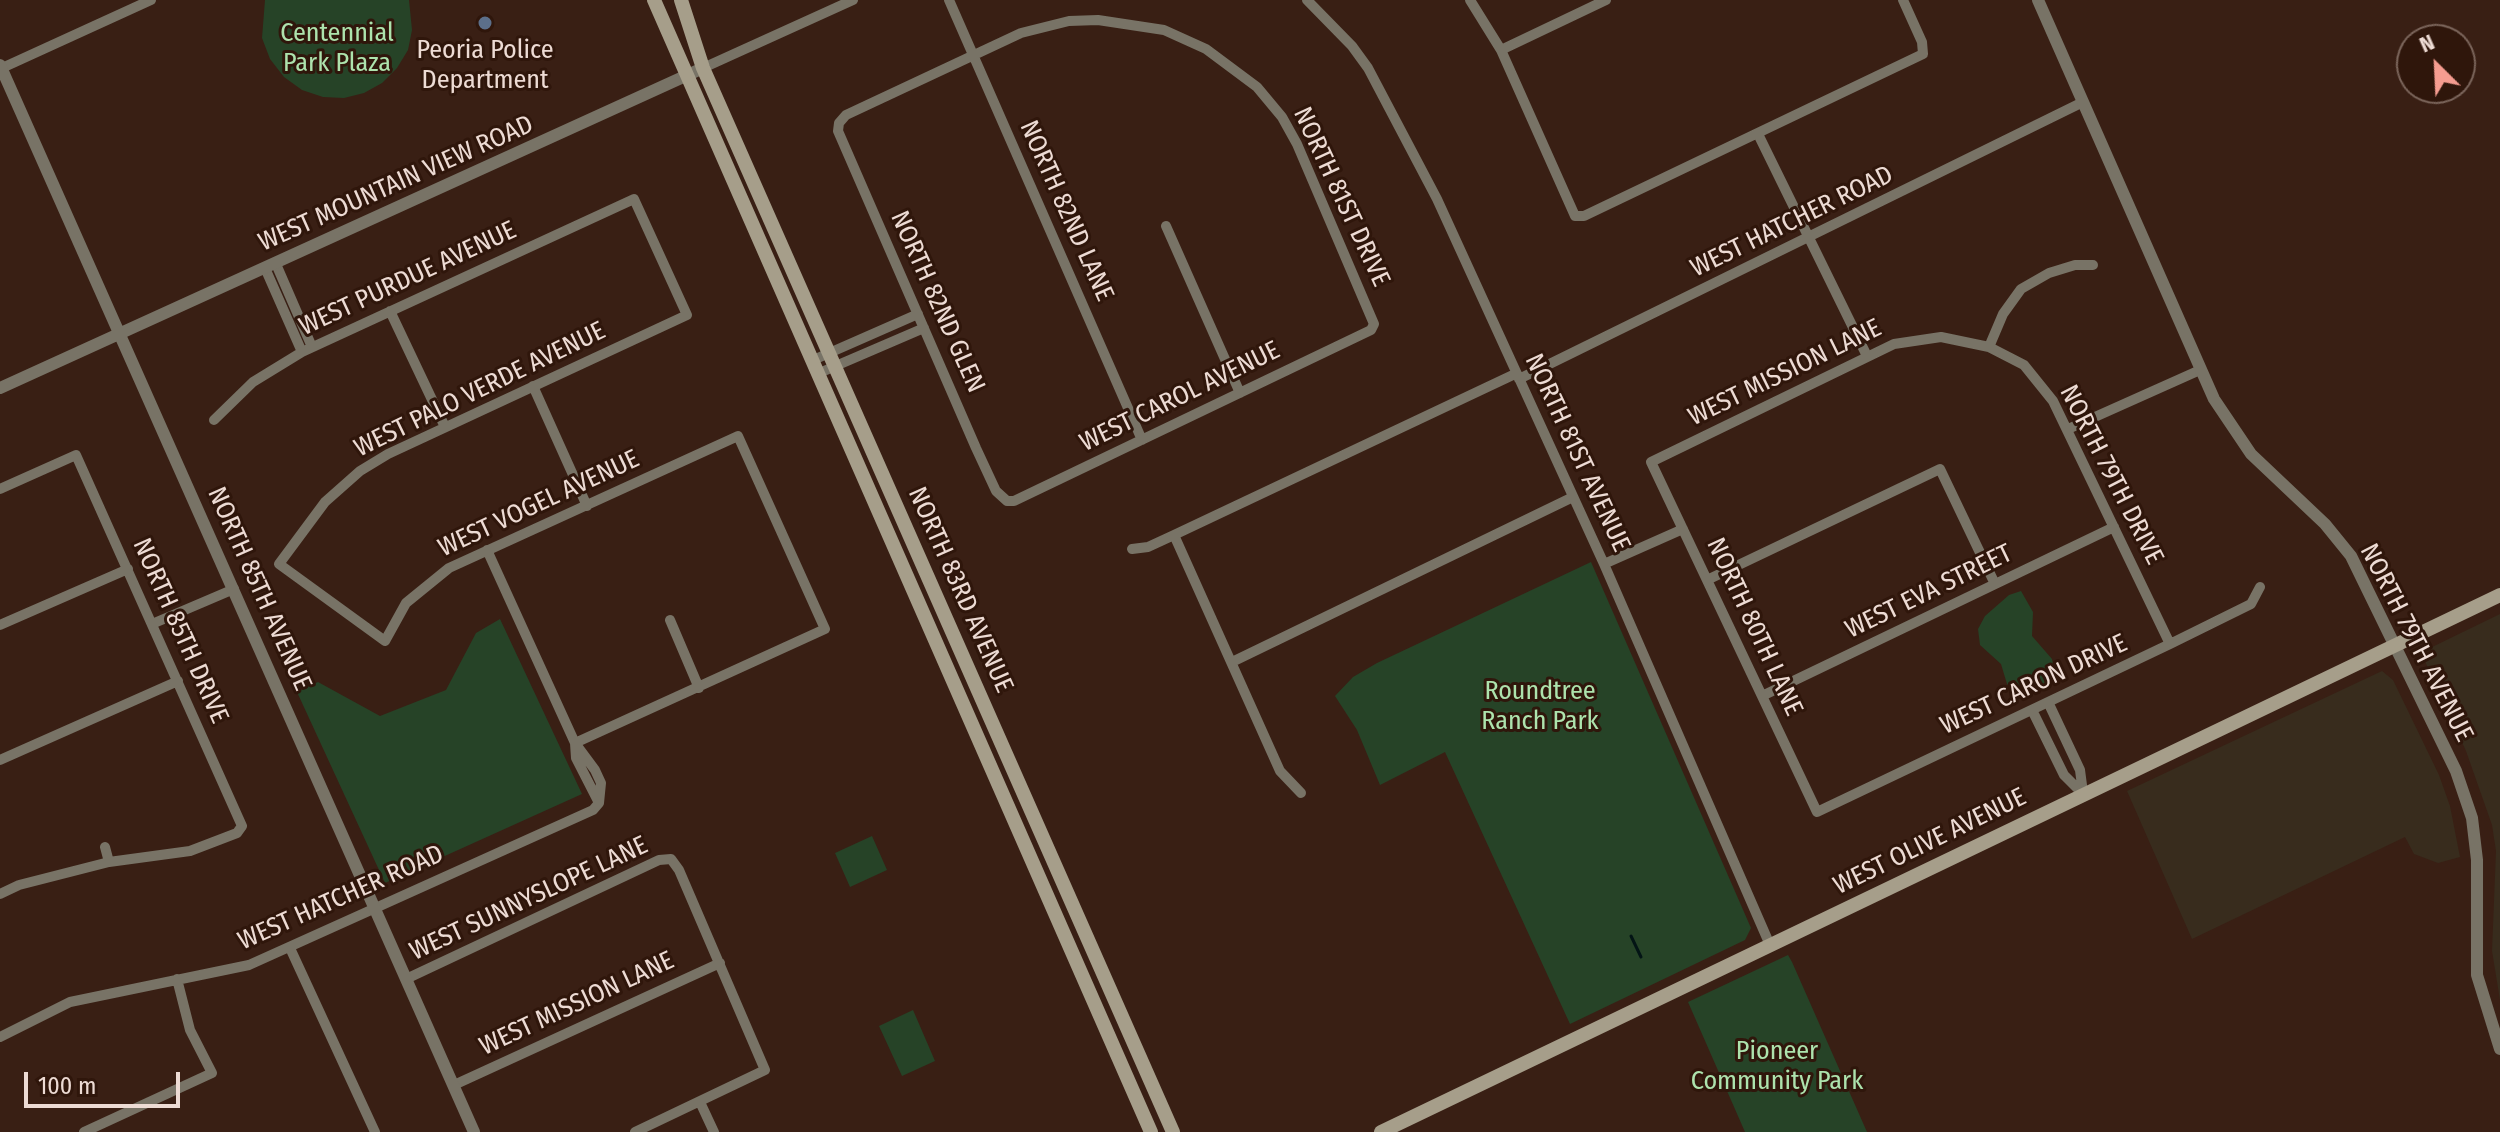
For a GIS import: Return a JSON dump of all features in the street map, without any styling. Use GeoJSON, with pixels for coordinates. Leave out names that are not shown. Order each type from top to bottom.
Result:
{"type":"FeatureCollection","features":[{"type":"Feature","properties":{"kind":"main road","name":"NORTH 83RD AVENUE"},"geometry":{"type":"LineString","coordinates":[[654,0],[1151,1132]]}},
{"type":"Feature","properties":{"kind":"main road","name":"NORTH 83RD AVENUE"},"geometry":{"type":"LineString","coordinates":[[681,0],[703,68],[1173,1132]]}},
{"type":"Feature","properties":{"kind":"main road","name":"WEST OLIVE AVENUE"},"geometry":{"type":"LineString","coordinates":[[1381,1132],[2500,595]]}},
{"type":"Feature","properties":{"kind":"main road"},"geometry":{"type":"LineString","coordinates":[[1081,970],[1098,962]]}},
{"type":"Feature","properties":{"kind":"street"},"geometry":{"type":"LineString","coordinates":[[2,71],[151,0]]}},
{"type":"Feature","properties":{"kind":"street","name":"WEST MOUNTAIN VIEW ROAD"},"geometry":{"type":"LineString","coordinates":[[0,388],[853,0]]}},
{"type":"Feature","properties":{"kind":"street","name":"NORTH 82ND LANE"},"geometry":{"type":"LineString","coordinates":[[949,0],[1142,440]]}},
{"type":"Feature","properties":{"kind":"street","name":"NORTH 81ST AVENUE"},"geometry":{"type":"LineString","coordinates":[[1307,0],[1352,46],[1382,92],[1437,199],[1604,564],[1770,945]]}},
{"type":"Feature","properties":{"kind":"street"},"geometry":{"type":"LineString","coordinates":[[1470,0],[1501,50],[1575,216],[1584,216],[1923,54],[1922,42],[1903,0]]}},
{"type":"Feature","properties":{"kind":"street"},"geometry":{"type":"LineString","coordinates":[[1501,50],[1606,0]]}},
{"type":"Feature","properties":{"kind":"street","name":"NORTH 79TH AVENUE"},"geometry":{"type":"LineString","coordinates":[[2038,0],[2200,370],[2225,418],[2251,454],[2325,524],[2351,556],[2456,771],[2472,818],[2477,860],[2477,975],[2500,1049]]}},
{"type":"Feature","properties":{"kind":"street","name":"NORTH 81ST DRIVE"},"geometry":{"type":"LineString","coordinates":[[974,55],[1045,25],[1098,20],[1164,30],[1206,49],[1242,74],[1282,117],[1303,156],[1374,324]]}},
{"type":"Feature","properties":{"kind":"street","name":"NORTH 82ND GLEN"},"geometry":{"type":"LineString","coordinates":[[974,55],[846,115],[839,123],[838,131],[976,448],[1002,497]]}},
{"type":"Feature","properties":{"kind":"street","name":"NORTH 85TH AVENUE"},"geometry":{"type":"LineString","coordinates":[[2,71],[121,332],[474,1132]]}},
{"type":"Feature","properties":{"kind":"street","name":"WEST HATCHER ROAD"},"geometry":{"type":"LineString","coordinates":[[1132,549],[1148,547],[1517,376],[1810,238],[2083,102]]}},
{"type":"Feature","properties":{"kind":"street"},"geometry":{"type":"LineString","coordinates":[[1758,134],[1867,356]]}},
{"type":"Feature","properties":{"kind":"street","name":"WEST PURDUE AVENUE"},"geometry":{"type":"LineString","coordinates":[[214,420],[253,382],[307,349],[634,199],[687,315]]}},
{"type":"Feature","properties":{"kind":"street"},"geometry":{"type":"LineString","coordinates":[[1166,226],[1240,393]]}},
{"type":"Feature","properties":{"kind":"street"},"geometry":{"type":"LineString","coordinates":[[1989,347],[2003,314],[2021,289],[2049,273],[2075,265],[2093,265]]}},
{"type":"Feature","properties":{"kind":"street"},"geometry":{"type":"LineString","coordinates":[[271,266],[307,349]]}},
{"type":"Feature","properties":{"kind":"street"},"geometry":{"type":"LineString","coordinates":[[390,311],[445,427]]}},
{"type":"Feature","properties":{"kind":"street"},"geometry":{"type":"LineString","coordinates":[[833,359],[918,314]]}},
{"type":"Feature","properties":{"kind":"street","name":"WEST PALO VERDE AVENUE"},"geometry":{"type":"LineString","coordinates":[[385,641],[279,564],[325,502],[360,471],[445,427],[687,315]]}},
{"type":"Feature","properties":{"kind":"street","name":"WEST CAROL AVENUE"},"geometry":{"type":"LineString","coordinates":[[1002,497],[1014,501],[1371,330],[1374,324]]}},
{"type":"Feature","properties":{"kind":"street"},"geometry":{"type":"LineString","coordinates":[[814,367],[924,328]]}},
{"type":"Feature","properties":{"kind":"street","name":"WEST MISSION LANE"},"geometry":{"type":"LineString","coordinates":[[1651,462],[1894,344],[1920,338],[1958,338],[1989,347]]}},
{"type":"Feature","properties":{"kind":"street","name":"NORTH 79TH DRIVE"},"geometry":{"type":"LineString","coordinates":[[1989,347],[2012,358],[2032,373],[2053,401],[2170,644]]}},
{"type":"Feature","properties":{"kind":"street"},"geometry":{"type":"LineString","coordinates":[[2068,429],[2200,370]]}},
{"type":"Feature","properties":{"kind":"street"},"geometry":{"type":"LineString","coordinates":[[533,386],[587,506]]}},
{"type":"Feature","properties":{"kind":"street","name":"WEST VOGEL AVENUE"},"geometry":{"type":"LineString","coordinates":[[385,641],[406,603],[419,589],[449,568],[738,436],[825,629],[699,688]]}},
{"type":"Feature","properties":{"kind":"street","name":"NORTH 85TH DRIVE"},"geometry":{"type":"LineString","coordinates":[[0,489],[76,455],[242,826],[237,833],[190,851],[109,862]]}},
{"type":"Feature","properties":{"kind":"street","name":"NORTH 80TH LANE"},"geometry":{"type":"LineString","coordinates":[[1651,462],[1817,812]]}},
{"type":"Feature","properties":{"kind":"street"},"geometry":{"type":"LineString","coordinates":[[1707,580],[1940,469],[1995,584]]}},
{"type":"Feature","properties":{"kind":"street"},"geometry":{"type":"LineString","coordinates":[[1232,662],[1573,497]]}},
{"type":"Feature","properties":{"kind":"street","name":"WEST EVA STREET"},"geometry":{"type":"LineString","coordinates":[[1762,696],[2114,527]]}},
{"type":"Feature","properties":{"kind":"street"},"geometry":{"type":"LineString","coordinates":[[1604,564],[1683,529]]}},
{"type":"Feature","properties":{"kind":"street"},"geometry":{"type":"LineString","coordinates":[[1174,535],[1280,771],[1301,793]]}},
{"type":"Feature","properties":{"kind":"street"},"geometry":{"type":"LineString","coordinates":[[487,550],[575,743],[699,688],[670,620]]}},
{"type":"Feature","properties":{"kind":"street"},"geometry":{"type":"LineString","coordinates":[[0,625],[128,569]]}},
{"type":"Feature","properties":{"kind":"street","name":"WEST CARON DRIVE"},"geometry":{"type":"LineString","coordinates":[[1817,812],[2251,604],[2260,587]]}},
{"type":"Feature","properties":{"kind":"street"},"geometry":{"type":"LineString","coordinates":[[152,624],[234,589]]}},
{"type":"Feature","properties":{"kind":"street"},"geometry":{"type":"LineString","coordinates":[[0,760],[178,681]]}},
{"type":"Feature","properties":{"kind":"street"},"geometry":{"type":"LineString","coordinates":[[2048,702],[2080,770],[2084,795]]}},
{"type":"Feature","properties":{"kind":"street"},"geometry":{"type":"LineString","coordinates":[[2032,710],[2064,775],[2084,795]]}},
{"type":"Feature","properties":{"kind":"street","name":"WEST HATCHER ROAD"},"geometry":{"type":"LineString","coordinates":[[0,1037],[70,1002],[249,965],[593,810],[599,803],[601,783],[589,757],[575,743]]}},
{"type":"Feature","properties":{"kind":"street"},"geometry":{"type":"LineString","coordinates":[[0,894],[19,885],[109,862],[105,847]]}},
{"type":"Feature","properties":{"kind":"street","name":"WEST SUNNYSLOPE LANE"},"geometry":{"type":"LineString","coordinates":[[406,979],[659,860],[671,859],[720,963]]}},
{"type":"Feature","properties":{"kind":"street"},"geometry":{"type":"LineString","coordinates":[[290,948],[375,1132]]}},
{"type":"Feature","properties":{"kind":"street"},"geometry":{"type":"LineString","coordinates":[[635,1132],[765,1070],[720,963]]}},
{"type":"Feature","properties":{"kind":"street","name":"WEST MISSION LANE"},"geometry":{"type":"LineString","coordinates":[[454,1085],[720,963]]}},
{"type":"Feature","properties":{"kind":"street"},"geometry":{"type":"LineString","coordinates":[[84,1132],[212,1073],[190,1030],[177,979]]}},
{"type":"Feature","properties":{"kind":"street"},"geometry":{"type":"LineString","coordinates":[[700,1102],[714,1132]]}},
{"type":"Feature","properties":{"kind":"shaded area"},"geometry":{"type":"Polygon","coordinates":[[[2500,614],[2500,1000],[2492,951],[2496,851],[2492,825],[2466,751],[2423,657],[2428,649],[2500,614]]]}},
{"type":"Feature","properties":{"kind":"shaded area"},"geometry":{"type":"Polygon","coordinates":[[[2382,671],[2393,680],[2439,775],[2450,806],[2460,857],[2438,863],[2414,854],[2405,837],[2192,939],[2127,791],[2382,671]]]}},
{"type":"Feature","properties":{"kind":"green space","name":"Centennial Park Plaza"},"geometry":{"type":"Polygon","coordinates":[[[265,0],[409,0],[412,30],[408,50],[397,68],[382,83],[364,93],[344,98],[323,97],[302,90],[284,77],[270,59],[262,38],[265,0]]]}},
{"type":"Feature","properties":{"kind":"green space","name":"Roundtree Ranch Park"},"geometry":{"type":"Polygon","coordinates":[[[1591,562],[1751,928],[1745,940],[1570,1024],[1445,752],[1380,785],[1357,730],[1335,696],[1353,677],[1377,663],[1591,562]]]}},
{"type":"Feature","properties":{"kind":"green space"},"geometry":{"type":"Polygon","coordinates":[[[2021,591],[2033,612],[2032,636],[2052,659],[2054,671],[2048,683],[2018,692],[2007,684],[2001,664],[1980,645],[1978,629],[1985,616],[2009,595],[2021,591]]]}},
{"type":"Feature","properties":{"kind":"green space"},"geometry":{"type":"Polygon","coordinates":[[[500,619],[582,794],[385,883],[297,692],[318,682],[380,716],[446,690],[476,633],[500,619]]]}},
{"type":"Feature","properties":{"kind":"green space"},"geometry":{"type":"Polygon","coordinates":[[[872,836],[887,870],[850,887],[835,853],[872,836]]]}},
{"type":"Feature","properties":{"kind":"green space","name":"Pioneer Community Park"},"geometry":{"type":"Polygon","coordinates":[[[1788,955],[1867,1132],[1745,1132],[1688,1002],[1788,955]]]}},
{"type":"Feature","properties":{"kind":"green space"},"geometry":{"type":"Polygon","coordinates":[[[913,1010],[935,1061],[902,1076],[879,1026],[913,1010]]]}},
{"type":"Feature","properties":{"kind":"waterway"},"geometry":{"type":"LineString","coordinates":[[1631,936],[1641,957]]}},
{"type":"Feature","properties":{"kind":"place","name":"Peoria Police Department"},"geometry":{"type":"Point","coordinates":[485,23]}}]}
